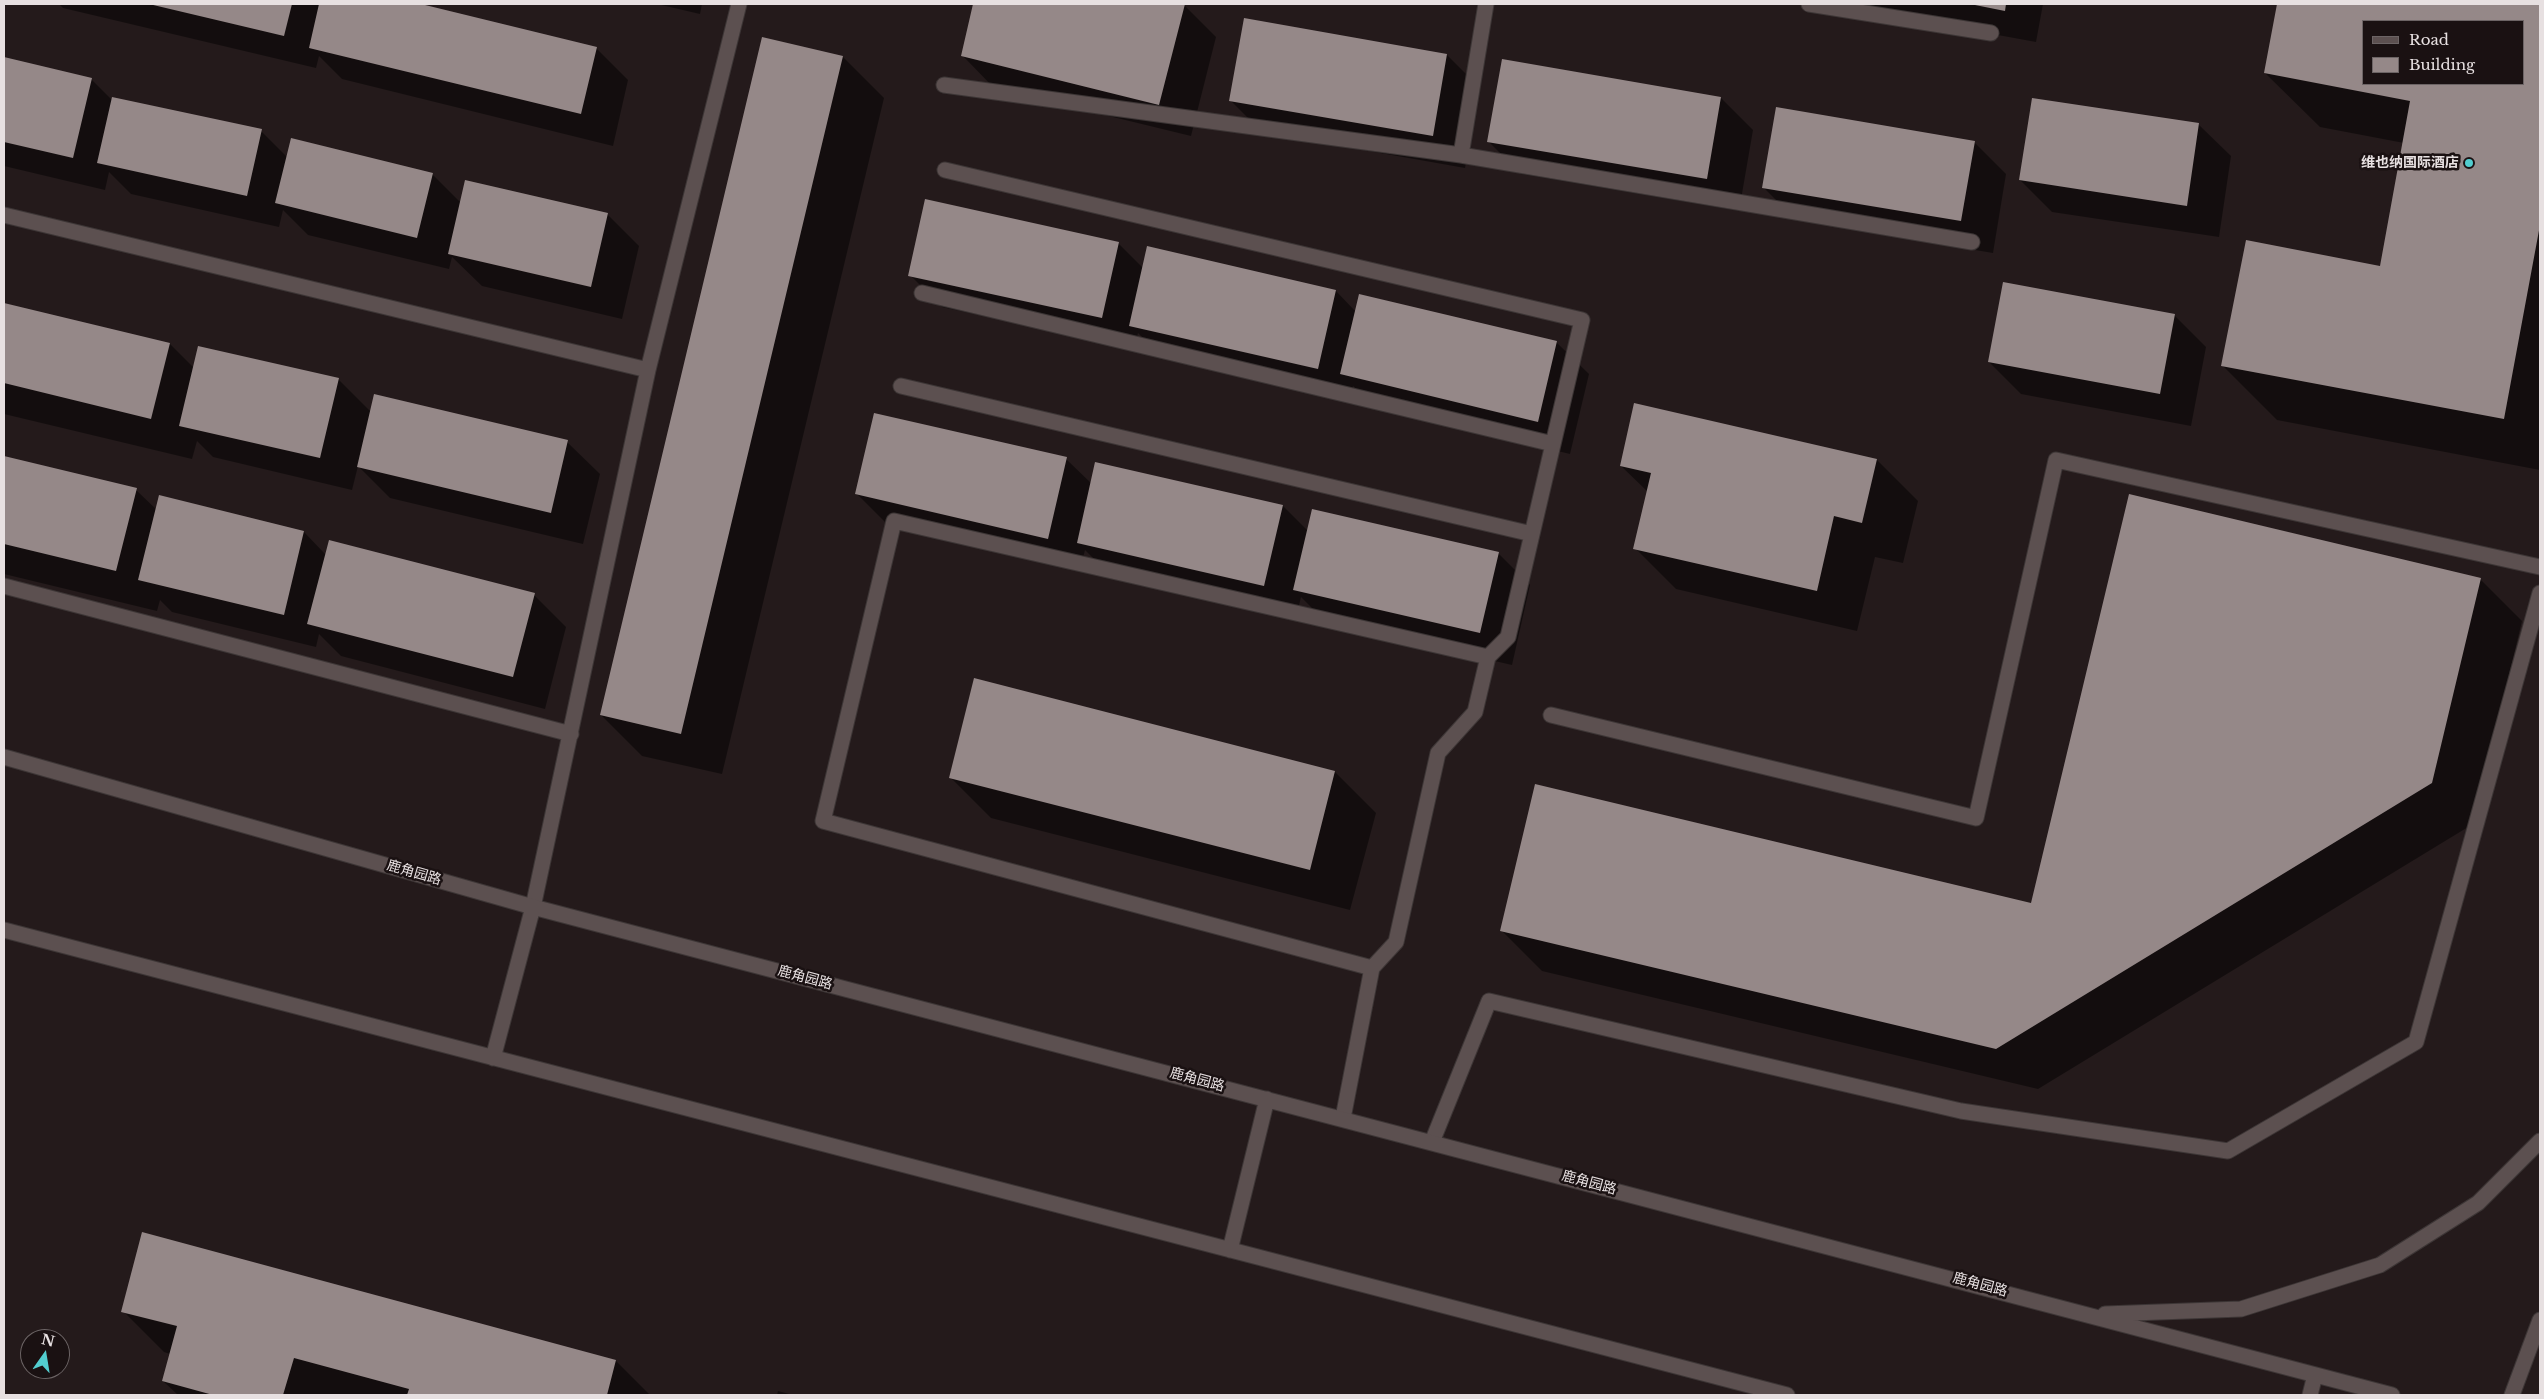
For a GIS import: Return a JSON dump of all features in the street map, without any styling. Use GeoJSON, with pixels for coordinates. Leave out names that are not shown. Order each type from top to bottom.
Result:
{"type":"FeatureCollection","features":[{"type":"Feature","properties":{"kind":"street"},"geometry":{"type":"LineString","coordinates":[[493,1058],[533,907],[648,370],[740,4]]}},
{"type":"Feature","properties":{"kind":"street"},"geometry":{"type":"LineString","coordinates":[[1461,155],[1486,4]]}},
{"type":"Feature","properties":{"kind":"street"},"geometry":{"type":"LineString","coordinates":[[1809,4],[1990,33]]}},
{"type":"Feature","properties":{"kind":"street"},"geometry":{"type":"LineString","coordinates":[[944,85],[1461,155],[1972,242]]}},
{"type":"Feature","properties":{"kind":"street"},"geometry":{"type":"LineString","coordinates":[[945,170],[1582,320],[1508,637],[1488,657],[1475,712],[1438,753],[1396,942],[1372,968],[1343,1118]]}},
{"type":"Feature","properties":{"kind":"street"},"geometry":{"type":"LineString","coordinates":[[4,215],[648,370]]}},
{"type":"Feature","properties":{"kind":"street"},"geometry":{"type":"LineString","coordinates":[[922,293],[1553,444]]}},
{"type":"Feature","properties":{"kind":"street"},"geometry":{"type":"LineString","coordinates":[[901,386],[1532,534]]}},
{"type":"Feature","properties":{"kind":"street"},"geometry":{"type":"LineString","coordinates":[[1551,715],[1976,818],[2056,460],[2540,567]]}},
{"type":"Feature","properties":{"kind":"street"},"geometry":{"type":"LineString","coordinates":[[1372,968],[823,821],[894,521],[1488,657]]}},
{"type":"Feature","properties":{"kind":"street"},"geometry":{"type":"LineString","coordinates":[[4,586],[571,734]]}},
{"type":"Feature","properties":{"kind":"street"},"geometry":{"type":"LineString","coordinates":[[1432,1142],[1489,1001],[1961,1111],[2228,1151],[2416,1042],[2540,593]]}},
{"type":"Feature","properties":{"kind":"street","name":"鹿角园路"},"geometry":{"type":"LineString","coordinates":[[4,757],[533,907],[2090,1314],[2392,1395]]}},
{"type":"Feature","properties":{"kind":"street"},"geometry":{"type":"LineString","coordinates":[[4,930],[1787,1395]]}},
{"type":"Feature","properties":{"kind":"street"},"geometry":{"type":"LineString","coordinates":[[1230,1250],[1267,1099]]}},
{"type":"Feature","properties":{"kind":"street"},"geometry":{"type":"LineString","coordinates":[[2090,1314],[2241,1309],[2380,1265],[2478,1204],[2540,1141]]}},
{"type":"Feature","properties":{"kind":"street"},"geometry":{"type":"LineString","coordinates":[[2512,1395],[2540,1320]]}},
{"type":"Feature","properties":{"kind":"street"},"geometry":{"type":"LineString","coordinates":[[2310,1395],[2315,1375]]}},
{"type":"Feature","properties":{"kind":"building"},"geometry":{"type":"Polygon","coordinates":[[[149,4],[292,4],[284,36],[149,4]]]}},
{"type":"Feature","properties":{"kind":"building"},"geometry":{"type":"Polygon","coordinates":[[[319,4],[421,4],[597,47],[581,114],[309,48],[319,4]]]}},
{"type":"Feature","properties":{"kind":"building"},"geometry":{"type":"Polygon","coordinates":[[[973,4],[1185,4],[1159,105],[961,56],[973,4]]]}},
{"type":"Feature","properties":{"kind":"building"},"geometry":{"type":"Polygon","coordinates":[[[1970,4],[2006,4],[2005,11],[1970,4]]]}},
{"type":"Feature","properties":{"kind":"building","name":"维也纳国际酒店"},"geometry":{"type":"Polygon","coordinates":[[[2277,4],[2540,4],[2540,225],[2504,419],[2221,366],[2246,240],[2380,266],[2410,101],[2264,73],[2277,4]]]}},
{"type":"Feature","properties":{"kind":"building"},"geometry":{"type":"Polygon","coordinates":[[[1244,18],[1447,54],[1433,136],[1229,101],[1244,18]]]}},
{"type":"Feature","properties":{"kind":"building"},"geometry":{"type":"Polygon","coordinates":[[[762,37],[843,56],[681,734],[600,715],[762,37]]]}},
{"type":"Feature","properties":{"kind":"building"},"geometry":{"type":"Polygon","coordinates":[[[4,57],[92,78],[73,158],[4,142],[4,57]]]}},
{"type":"Feature","properties":{"kind":"building"},"geometry":{"type":"Polygon","coordinates":[[[1502,59],[1721,97],[1707,179],[1487,142],[1502,59]]]}},
{"type":"Feature","properties":{"kind":"building"},"geometry":{"type":"Polygon","coordinates":[[[112,97],[262,129],[247,196],[97,163],[112,97]]]}},
{"type":"Feature","properties":{"kind":"building"},"geometry":{"type":"Polygon","coordinates":[[[2032,98],[2199,123],[2187,206],[2019,180],[2032,98]]]}},
{"type":"Feature","properties":{"kind":"building"},"geometry":{"type":"Polygon","coordinates":[[[1776,107],[1975,141],[1961,221],[1762,188],[1776,107]]]}},
{"type":"Feature","properties":{"kind":"building"},"geometry":{"type":"Polygon","coordinates":[[[291,138],[433,173],[417,238],[275,203],[291,138]]]}},
{"type":"Feature","properties":{"kind":"building"},"geometry":{"type":"Polygon","coordinates":[[[465,180],[608,213],[591,287],[448,254],[465,180]]]}},
{"type":"Feature","properties":{"kind":"building"},"geometry":{"type":"Polygon","coordinates":[[[925,199],[1119,242],[1102,318],[908,276],[925,199]]]}},
{"type":"Feature","properties":{"kind":"building"},"geometry":{"type":"Polygon","coordinates":[[[1147,246],[1336,290],[1318,369],[1129,326],[1147,246]]]}},
{"type":"Feature","properties":{"kind":"building"},"geometry":{"type":"Polygon","coordinates":[[[2003,282],[2175,314],[2160,394],[1988,362],[2003,282]]]}},
{"type":"Feature","properties":{"kind":"building"},"geometry":{"type":"Polygon","coordinates":[[[1359,294],[1557,341],[1538,422],[1340,374],[1359,294]]]}},
{"type":"Feature","properties":{"kind":"building"},"geometry":{"type":"Polygon","coordinates":[[[4,303],[170,343],[151,419],[4,383],[4,303]]]}},
{"type":"Feature","properties":{"kind":"building"},"geometry":{"type":"Polygon","coordinates":[[[198,346],[339,378],[320,458],[179,426],[198,346]]]}},
{"type":"Feature","properties":{"kind":"building"},"geometry":{"type":"Polygon","coordinates":[[[374,394],[568,440],[551,513],[357,467],[374,394]]]}},
{"type":"Feature","properties":{"kind":"building"},"geometry":{"type":"Polygon","coordinates":[[[1634,403],[1877,459],[1862,523],[1834,516],[1817,591],[1633,549],[1651,473],[1620,466],[1634,403]]]}},
{"type":"Feature","properties":{"kind":"building"},"geometry":{"type":"Polygon","coordinates":[[[874,413],[1067,457],[1048,539],[855,494],[874,413]]]}},
{"type":"Feature","properties":{"kind":"building"},"geometry":{"type":"Polygon","coordinates":[[[4,456],[137,488],[116,571],[4,544],[4,456]]]}},
{"type":"Feature","properties":{"kind":"building"},"geometry":{"type":"Polygon","coordinates":[[[1095,462],[1283,505],[1264,586],[1077,543],[1095,462]]]}},
{"type":"Feature","properties":{"kind":"building"},"geometry":{"type":"Polygon","coordinates":[[[2129,494],[2481,578],[2432,783],[1996,1049],[1500,931],[1535,784],[2031,903],[2129,494]]]}},
{"type":"Feature","properties":{"kind":"building"},"geometry":{"type":"Polygon","coordinates":[[[159,495],[304,531],[284,615],[138,580],[159,495]]]}},
{"type":"Feature","properties":{"kind":"building"},"geometry":{"type":"Polygon","coordinates":[[[1312,509],[1499,552],[1480,633],[1293,590],[1312,509]]]}},
{"type":"Feature","properties":{"kind":"building"},"geometry":{"type":"Polygon","coordinates":[[[329,540],[535,593],[513,677],[307,624],[329,540]]]}},
{"type":"Feature","properties":{"kind":"building"},"geometry":{"type":"Polygon","coordinates":[[[974,678],[1335,771],[1310,870],[949,778],[974,678]]]}},
{"type":"Feature","properties":{"kind":"building"},"geometry":{"type":"Polygon","coordinates":[[[142,1232],[616,1360],[607,1395],[407,1395],[409,1389],[294,1358],[283,1395],[213,1395],[162,1381],[177,1326],[121,1312],[142,1232]]]}},
{"type":"Feature","properties":{"kind":"place","name":"维也纳国际酒店"},"geometry":{"type":"Point","coordinates":[2469,163]}}]}
